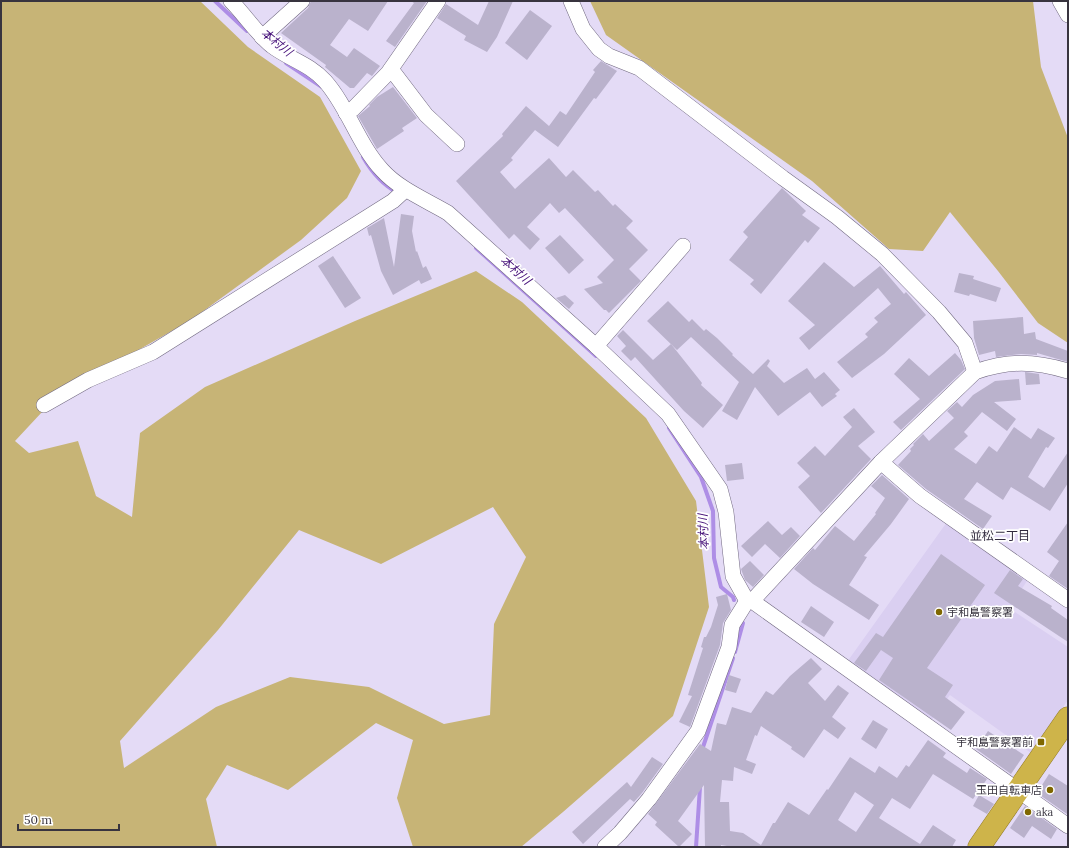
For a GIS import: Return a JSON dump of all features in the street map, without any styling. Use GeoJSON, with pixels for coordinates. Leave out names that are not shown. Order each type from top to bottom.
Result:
{"type":"FeatureCollection","features":[{"type":"Feature","properties":{"kind":"highway"},"geometry":{"type":"LineString","coordinates":[[979,847],[1068,718]]}},
{"type":"Feature","properties":{"kind":"street"},"geometry":{"type":"LineString","coordinates":[[231,1],[262,37],[273,46],[313,70],[326,82],[382,170],[401,194]]}},
{"type":"Feature","properties":{"kind":"street"},"geometry":{"type":"LineString","coordinates":[[262,37],[302,1]]}},
{"type":"Feature","properties":{"kind":"street"},"geometry":{"type":"LineString","coordinates":[[346,113],[353,109],[391,69],[438,1]]}},
{"type":"Feature","properties":{"kind":"street"},"geometry":{"type":"LineString","coordinates":[[571,1],[582,29],[599,49],[609,56],[639,68],[783,178],[837,217],[882,254],[939,312],[965,343],[975,372]]}},
{"type":"Feature","properties":{"kind":"street"},"geometry":{"type":"LineString","coordinates":[[1060,1],[1068,15]]}},
{"type":"Feature","properties":{"kind":"street"},"geometry":{"type":"LineString","coordinates":[[391,69],[426,115],[457,144]]}},
{"type":"Feature","properties":{"kind":"street"},"geometry":{"type":"LineString","coordinates":[[44,404],[88,380],[153,352],[401,194],[422,197],[448,213],[596,346],[668,414],[720,488],[726,512],[733,576],[750,601],[1068,826]]}},
{"type":"Feature","properties":{"kind":"street"},"geometry":{"type":"LineString","coordinates":[[596,346],[683,246]]}},
{"type":"Feature","properties":{"kind":"street"},"geometry":{"type":"LineString","coordinates":[[605,847],[620,833],[649,799],[698,731],[729,647],[732,625],[750,601],[881,462],[975,372],[986,368],[1020,363],[1042,364],[1068,371]]}},
{"type":"Feature","properties":{"kind":"street"},"geometry":{"type":"LineString","coordinates":[[881,462],[920,496],[1068,600]]}},
{"type":"Feature","properties":{"kind":"shaded area"},"geometry":{"type":"Polygon","coordinates":[[[1,1],[200,1],[248,47],[320,97],[361,171],[347,198],[301,240],[191,320],[56,397],[15,441],[29,453],[78,441],[96,496],[132,517],[140,433],[205,387],[355,321],[476,271],[522,302],[646,418],[696,501],[709,607],[673,716],[521,847],[413,847],[397,798],[413,740],[376,723],[288,790],[227,765],[206,799],[217,847],[1,847],[1,1]],[[493,507],[381,564],[299,530],[218,630],[120,741],[124,768],[216,707],[290,677],[369,687],[444,724],[490,715],[494,624],[526,557],[493,507]]]}},
{"type":"Feature","properties":{"kind":"shaded area"},"geometry":{"type":"Polygon","coordinates":[[[590,1],[1033,1],[1041,67],[1068,138],[1068,343],[1038,323],[950,212],[923,251],[889,249],[812,181],[606,35],[590,1]]]}},
{"type":"Feature","properties":{"kind":"shaded area"},"geometry":{"type":"Polygon","coordinates":[[[947,522],[1029,578],[1009,608],[1068,647],[1068,700],[1031,753],[950,695],[930,722],[847,662],[947,522]]]}},
{"type":"Feature","properties":{"kind":"building"},"geometry":{"type":"Polygon","coordinates":[[[311,1],[388,1],[368,31],[349,19],[330,45],[347,57],[354,48],[380,66],[372,76],[367,73],[354,88],[350,88],[325,67],[326,65],[281,33],[308,8],[311,1]]]}},
{"type":"Feature","properties":{"kind":"building"},"geometry":{"type":"Polygon","coordinates":[[[411,1],[427,1],[395,47],[386,41],[414,3],[411,1]]]}},
{"type":"Feature","properties":{"kind":"building"},"geometry":{"type":"Polygon","coordinates":[[[489,1],[513,1],[497,37],[487,52],[464,40],[466,36],[437,18],[446,4],[478,25],[489,1]]]}},
{"type":"Feature","properties":{"kind":"building"},"geometry":{"type":"Polygon","coordinates":[[[530,10],[552,26],[527,60],[505,43],[530,10]]]}},
{"type":"Feature","properties":{"kind":"building"},"geometry":{"type":"Polygon","coordinates":[[[601,61],[617,71],[596,99],[594,98],[558,147],[535,130],[511,158],[513,160],[500,172],[515,189],[549,158],[566,177],[573,170],[595,192],[598,190],[613,206],[615,204],[633,221],[626,228],[648,250],[629,269],[641,281],[609,313],[604,310],[584,289],[603,283],[597,277],[614,260],[565,208],[559,213],[550,203],[527,227],[540,239],[530,250],[514,234],[509,239],[456,181],[503,136],[502,134],[526,106],[549,126],[560,111],[566,115],[595,72],[593,70],[601,61]]]}},
{"type":"Feature","properties":{"kind":"building"},"geometry":{"type":"Polygon","coordinates":[[[393,87],[417,118],[402,128],[404,131],[377,149],[358,116],[370,106],[369,105],[377,97],[393,87]]]}},
{"type":"Feature","properties":{"kind":"building"},"geometry":{"type":"Polygon","coordinates":[[[782,188],[806,211],[802,215],[820,228],[808,243],[805,240],[761,294],[750,284],[754,280],[729,260],[748,237],[743,232],[782,188]]]}},
{"type":"Feature","properties":{"kind":"building"},"geometry":{"type":"Polygon","coordinates":[[[401,214],[414,216],[412,231],[416,252],[417,251],[423,268],[426,266],[432,279],[421,284],[419,280],[393,295],[381,271],[371,235],[369,236],[367,228],[384,218],[394,267],[401,214]]]}},
{"type":"Feature","properties":{"kind":"building"},"geometry":{"type":"Polygon","coordinates":[[[560,235],[584,260],[569,274],[545,248],[560,235]]]}},
{"type":"Feature","properties":{"kind":"building"},"geometry":{"type":"Polygon","coordinates":[[[333,256],[361,298],[345,308],[318,266],[333,256]]]}},
{"type":"Feature","properties":{"kind":"building"},"geometry":{"type":"Polygon","coordinates":[[[824,262],[854,287],[880,266],[904,294],[906,292],[926,315],[884,354],[852,378],[837,362],[868,337],[865,334],[878,322],[874,318],[891,304],[878,288],[809,350],[799,338],[815,325],[788,301],[824,262]]]}},
{"type":"Feature","properties":{"kind":"building"},"geometry":{"type":"Polygon","coordinates":[[[959,273],[974,276],[973,279],[1001,288],[996,302],[970,294],[969,296],[954,292],[959,273]]]}},
{"type":"Feature","properties":{"kind":"building"},"geometry":{"type":"Polygon","coordinates":[[[565,295],[574,303],[569,309],[556,298],[565,295]]]}},
{"type":"Feature","properties":{"kind":"building"},"geometry":{"type":"Polygon","coordinates":[[[668,301],[689,322],[692,319],[704,331],[706,329],[717,338],[733,354],[732,355],[753,374],[768,359],[770,361],[767,366],[784,383],[807,368],[815,379],[824,372],[840,390],[835,394],[837,396],[822,407],[810,392],[778,416],[755,387],[737,420],[722,411],[739,382],[691,337],[677,350],[647,321],[668,301]]]}},
{"type":"Feature","properties":{"kind":"building"},"geometry":{"type":"Polygon","coordinates":[[[1023,317],[1024,334],[1035,332],[1036,339],[1068,351],[1068,362],[1037,353],[1037,355],[1021,354],[996,357],[995,351],[979,355],[974,338],[973,321],[1023,317]]]}},
{"type":"Feature","properties":{"kind":"building"},"geometry":{"type":"Polygon","coordinates":[[[623,330],[653,360],[671,344],[702,383],[701,385],[723,405],[703,428],[684,411],[635,357],[631,361],[621,351],[626,346],[617,336],[623,330]]]}},
{"type":"Feature","properties":{"kind":"building"},"geometry":{"type":"Polygon","coordinates":[[[955,353],[961,360],[965,369],[901,430],[893,422],[920,399],[894,374],[909,358],[929,376],[955,353]]]}},
{"type":"Feature","properties":{"kind":"building"},"geometry":{"type":"Polygon","coordinates":[[[1025,372],[1039,374],[1040,384],[1026,385],[1025,372]]]}},
{"type":"Feature","properties":{"kind":"building"},"geometry":{"type":"Polygon","coordinates":[[[1019,379],[1021,400],[994,402],[1016,419],[1007,431],[982,412],[964,432],[968,436],[954,449],[976,464],[989,446],[997,452],[1014,427],[1031,439],[1038,428],[1055,438],[1048,448],[1046,447],[1028,477],[1044,488],[1068,452],[1068,483],[1050,511],[1011,487],[1003,500],[977,482],[964,499],[992,516],[983,529],[926,489],[898,465],[911,451],[910,449],[914,445],[913,444],[923,434],[929,441],[954,418],[947,411],[957,402],[962,407],[973,395],[995,381],[1019,379]]]}},
{"type":"Feature","properties":{"kind":"building"},"geometry":{"type":"Polygon","coordinates":[[[854,408],[875,432],[858,446],[871,459],[821,513],[798,487],[810,476],[797,463],[815,446],[825,456],[852,427],[843,417],[854,408]]]}},
{"type":"Feature","properties":{"kind":"building"},"geometry":{"type":"Polygon","coordinates":[[[742,463],[744,479],[727,481],[725,465],[742,463]]]}},
{"type":"Feature","properties":{"kind":"building"},"geometry":{"type":"Polygon","coordinates":[[[882,475],[909,499],[891,524],[864,556],[867,557],[849,585],[879,605],[869,620],[813,584],[794,569],[813,548],[815,550],[835,526],[854,541],[876,514],[875,513],[885,498],[871,486],[882,475]]]}},
{"type":"Feature","properties":{"kind":"building"},"geometry":{"type":"Polygon","coordinates":[[[768,521],[782,535],[791,527],[800,536],[780,558],[765,544],[752,557],[741,546],[768,521]]]}},
{"type":"Feature","properties":{"kind":"building"},"geometry":{"type":"Polygon","coordinates":[[[1068,522],[1068,589],[1049,576],[1059,561],[1047,552],[1068,522]]]}},
{"type":"Feature","properties":{"kind":"building"},"geometry":{"type":"Polygon","coordinates":[[[941,554],[985,585],[927,668],[953,685],[945,697],[965,712],[951,730],[879,680],[893,658],[881,650],[866,671],[854,663],[876,633],[883,637],[941,554]]]}},
{"type":"Feature","properties":{"kind":"building"},"geometry":{"type":"Polygon","coordinates":[[[750,561],[764,575],[753,587],[745,580],[741,569],[750,561]]]}},
{"type":"Feature","properties":{"kind":"building"},"geometry":{"type":"Polygon","coordinates":[[[1010,570],[1023,579],[1018,586],[1052,606],[1051,608],[1068,620],[1068,642],[994,593],[1010,570]]]}},
{"type":"Feature","properties":{"kind":"building"},"geometry":{"type":"Polygon","coordinates":[[[727,594],[731,610],[723,623],[720,645],[690,727],[679,722],[692,696],[688,695],[703,648],[701,647],[704,637],[706,637],[711,627],[718,605],[716,597],[727,594]]]}},
{"type":"Feature","properties":{"kind":"building"},"geometry":{"type":"Polygon","coordinates":[[[811,606],[834,622],[824,637],[801,622],[811,606]]]}},
{"type":"Feature","properties":{"kind":"building"},"geometry":{"type":"Polygon","coordinates":[[[811,658],[822,669],[808,683],[825,701],[838,685],[849,693],[832,717],[846,728],[838,739],[824,729],[804,758],[791,749],[792,747],[761,726],[757,736],[755,735],[746,760],[756,764],[752,774],[734,767],[733,781],[722,780],[720,802],[729,802],[730,831],[743,833],[761,845],[773,823],[775,823],[788,802],[809,815],[850,757],[875,773],[879,766],[897,778],[906,765],[909,767],[928,740],[946,753],[943,757],[967,773],[970,768],[987,779],[973,799],[933,774],[910,809],[892,798],[879,818],[920,844],[933,825],[956,840],[952,847],[733,847],[721,845],[721,847],[705,847],[704,785],[678,821],[692,834],[679,847],[655,825],[657,822],[648,814],[700,744],[711,751],[717,723],[726,725],[732,707],[751,713],[766,691],[773,695],[790,676],[811,658]],[[855,792],[838,820],[856,832],[874,805],[855,792]]]}},
{"type":"Feature","properties":{"kind":"building"},"geometry":{"type":"Polygon","coordinates":[[[729,675],[741,679],[736,693],[725,690],[729,675]]]}},
{"type":"Feature","properties":{"kind":"building"},"geometry":{"type":"Polygon","coordinates":[[[873,720],[888,729],[876,749],[861,739],[873,720]]]}},
{"type":"Feature","properties":{"kind":"building"},"geometry":{"type":"Polygon","coordinates":[[[988,731],[1024,755],[1011,774],[976,749],[988,731]]]}},
{"type":"Feature","properties":{"kind":"building"},"geometry":{"type":"Polygon","coordinates":[[[652,757],[663,764],[642,793],[634,802],[630,799],[583,844],[572,832],[627,782],[631,787],[652,757]]]}},
{"type":"Feature","properties":{"kind":"building"},"geometry":{"type":"Polygon","coordinates":[[[1049,774],[1068,786],[1067,814],[1037,793],[1049,774]]]}},
{"type":"Feature","properties":{"kind":"building"},"geometry":{"type":"Polygon","coordinates":[[[979,795],[994,804],[987,814],[973,806],[979,795]]]}},
{"type":"Feature","properties":{"kind":"building"},"geometry":{"type":"Polygon","coordinates":[[[1025,806],[1057,829],[1051,839],[1032,826],[1024,838],[1010,828],[1025,806]]]}},
{"type":"Feature","properties":{"kind":"waterway","name":"本村川"},"geometry":{"type":"LineString","coordinates":[[215,1],[247,31]]}},
{"type":"Feature","properties":{"kind":"waterway","name":"本村川"},"geometry":{"type":"LineString","coordinates":[[286,63],[322,87]]}},
{"type":"Feature","properties":{"kind":"waterway","name":"本村川"},"geometry":{"type":"LineString","coordinates":[[363,157],[378,177],[387,186],[398,193]]}},
{"type":"Feature","properties":{"kind":"waterway","name":"本村川"},"geometry":{"type":"LineString","coordinates":[[476,248],[596,356]]}},
{"type":"Feature","properties":{"kind":"waterway","name":"本村川"},"geometry":{"type":"LineString","coordinates":[[669,428],[701,477],[713,511],[714,558],[721,587],[733,597],[734,600]]}},
{"type":"Feature","properties":{"kind":"waterway","name":"本村川"},"geometry":{"type":"LineString","coordinates":[[735,652],[743,623]]}},
{"type":"Feature","properties":{"kind":"waterway","name":"本村川"},"geometry":{"type":"LineString","coordinates":[[702,750],[733,658]]}},
{"type":"Feature","properties":{"kind":"waterway","name":"本村川"},"geometry":{"type":"LineString","coordinates":[[696,847],[700,787]]}},
{"type":"Feature","properties":{"kind":"place","name":"宇和島警察署"},"geometry":{"type":"Point","coordinates":[939,612]}},
{"type":"Feature","properties":{"kind":"place","name":"宇和島警察署前"},"geometry":{"type":"Point","coordinates":[1041,742]}},
{"type":"Feature","properties":{"kind":"place","name":"玉田自転車店"},"geometry":{"type":"Point","coordinates":[1050,790]}},
{"type":"Feature","properties":{"kind":"place","name":"aka"},"geometry":{"type":"Point","coordinates":[1028,812]}},
{"type":"Feature","properties":{"kind":"district","name":"並松二丁目"},"geometry":{"type":"Point","coordinates":[1000,535]}}]}
